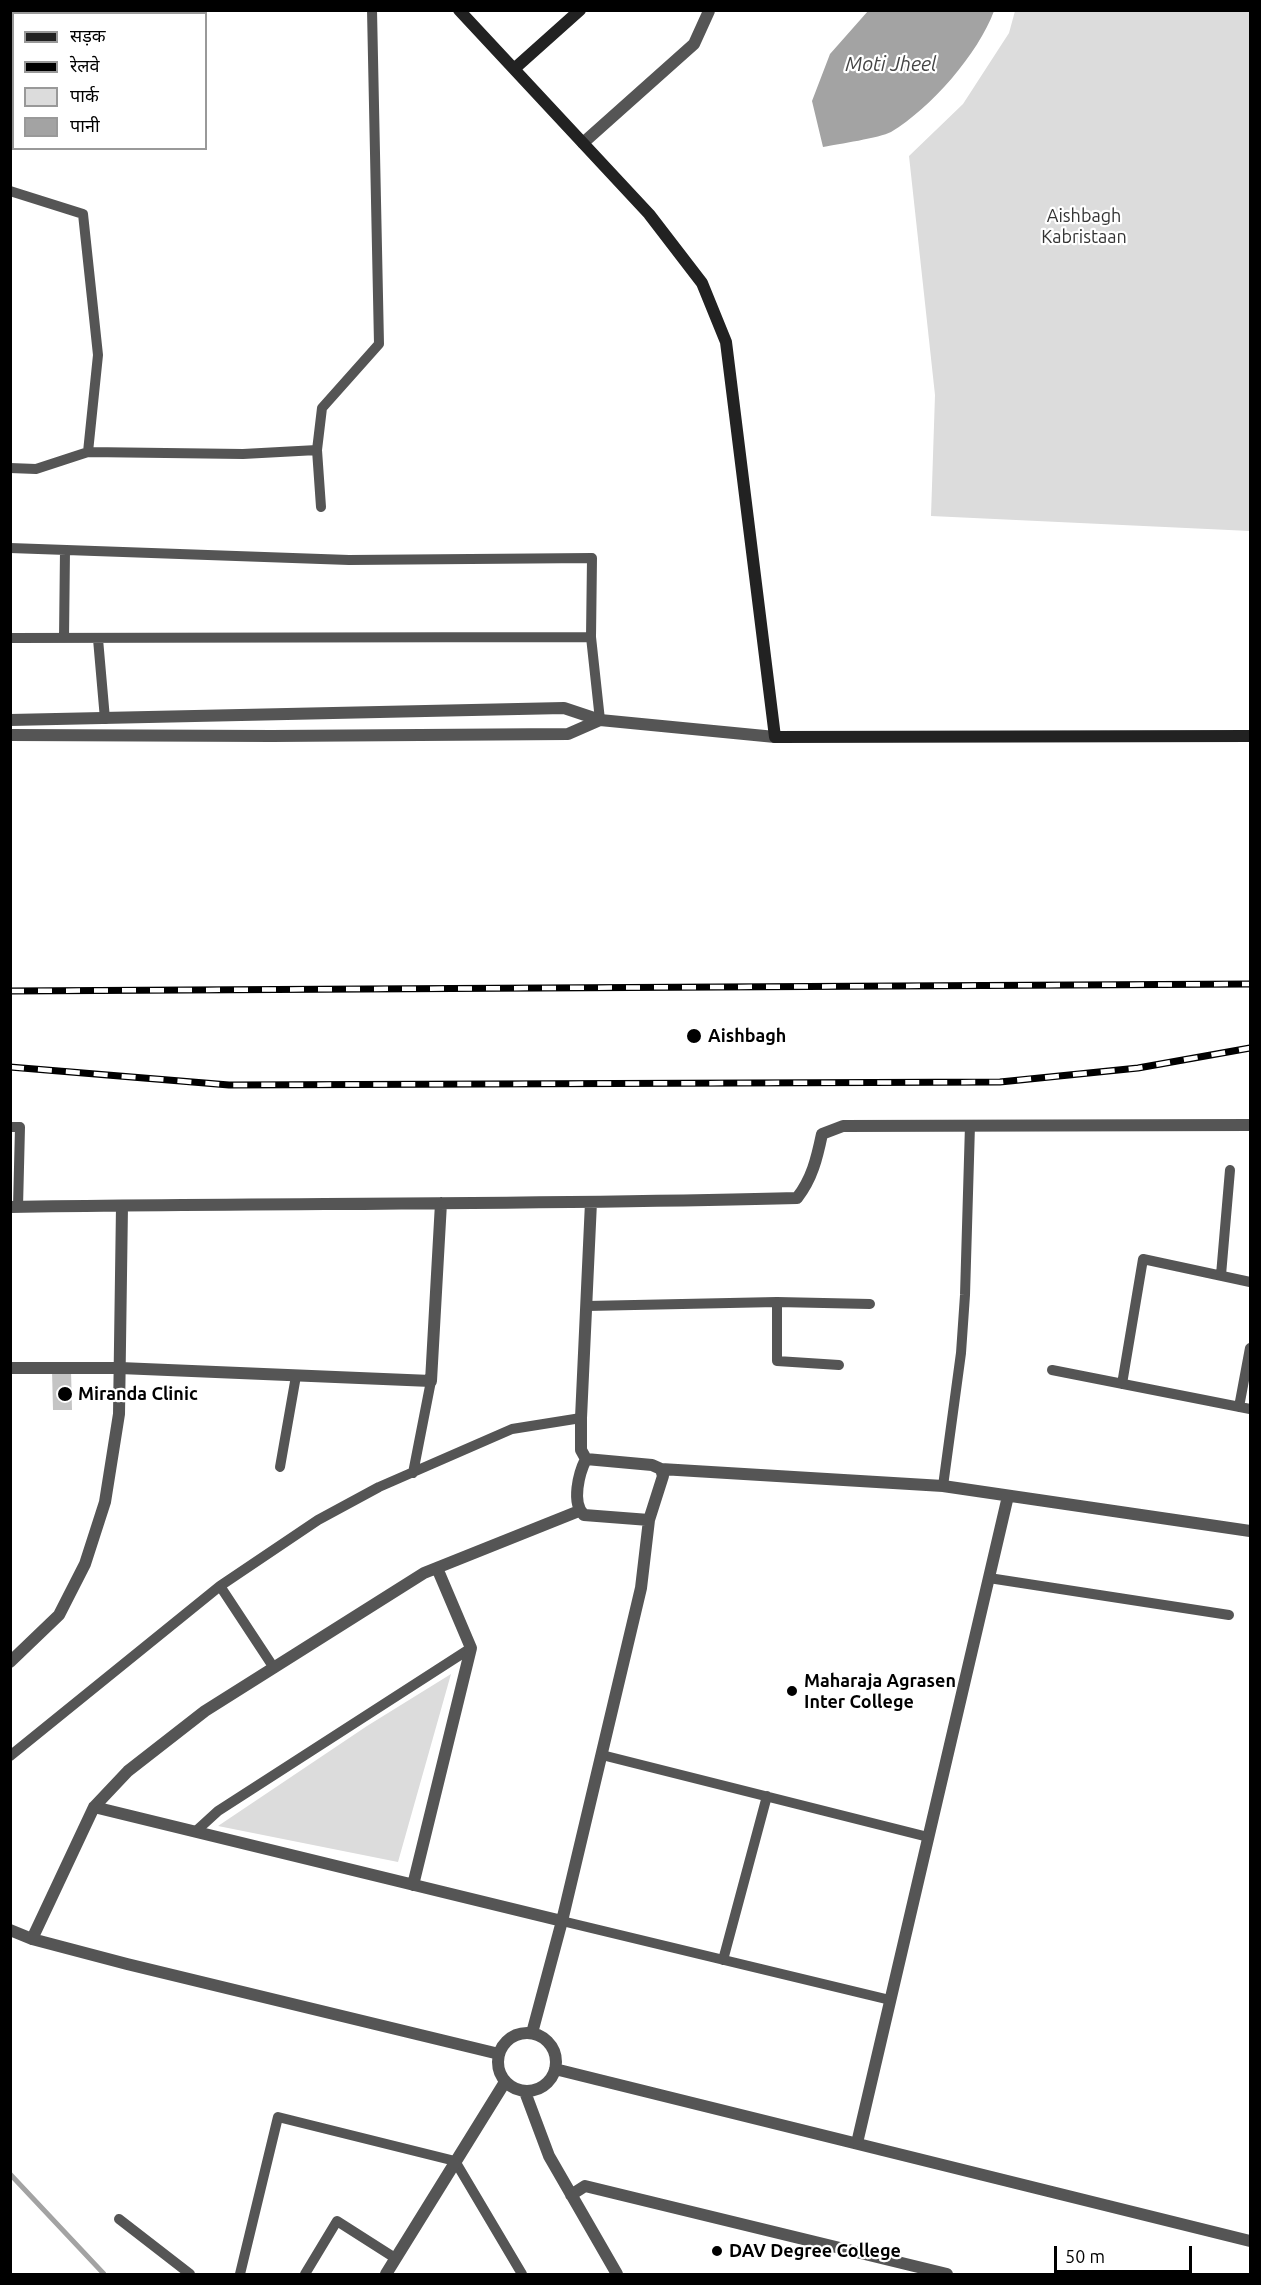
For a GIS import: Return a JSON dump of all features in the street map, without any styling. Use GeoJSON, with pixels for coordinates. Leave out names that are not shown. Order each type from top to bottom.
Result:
{"type":"FeatureCollection","features":[{"type":"Feature","properties":{"kind":"street"},"geometry":{"type":"LineString","coordinates":[[459,10],[649,214],[702,283],[726,342],[774,737]]}},
{"type":"Feature","properties":{"kind":"street"},"geometry":{"type":"LineString","coordinates":[[513,69],[580,10]]}},
{"type":"Feature","properties":{"kind":"street"},"geometry":{"type":"LineString","coordinates":[[583,143],[693,44],[709,11]]}},
{"type":"Feature","properties":{"kind":"street"},"geometry":{"type":"LineString","coordinates":[[10,720],[564,708],[600,720],[774,737],[1251,736]]}},
{"type":"Feature","properties":{"kind":"street"},"geometry":{"type":"LineString","coordinates":[[10,735],[568,734],[600,720]]}},
{"type":"Feature","properties":{"kind":"street"},"geometry":{"type":"LineString","coordinates":[[14,1207],[797,1198],[805,1188],[814,1168],[822,1134],[843,1126],[1251,1125]]}},
{"type":"Feature","properties":{"kind":"street"},"geometry":{"type":"LineString","coordinates":[[586,1459],[581,1450],[581,1418],[591,1202]]}},
{"type":"Feature","properties":{"kind":"street"},"geometry":{"type":"LineString","coordinates":[[10,1368],[120,1368],[431,1381],[441,1203]]}},
{"type":"Feature","properties":{"kind":"street"},"geometry":{"type":"LineString","coordinates":[[10,1662],[59,1615],[84,1564],[105,1503],[119,1414],[122,1206]]}},
{"type":"Feature","properties":{"kind":"street"},"geometry":{"type":"LineString","coordinates":[[586,1459],[652,1465],[661,1469],[944,1486],[1251,1531]]}},
{"type":"Feature","properties":{"kind":"street"},"geometry":{"type":"LineString","coordinates":[[586,1459],[581,1470],[577,1505],[579,1511],[584,1515],[649,1520]]}},
{"type":"Feature","properties":{"kind":"street"},"geometry":{"type":"LineString","coordinates":[[532,2033],[562,1921],[641,1588],[649,1520],[663,1476],[661,1469]]}},
{"type":"Feature","properties":{"kind":"street"},"geometry":{"type":"LineString","coordinates":[[857,2143],[1008,1496]]}},
{"type":"Feature","properties":{"kind":"street"},"geometry":{"type":"LineString","coordinates":[[32,1939],[94,1807],[128,1771],[188,1725],[424,1573],[579,1511]]}},
{"type":"Feature","properties":{"kind":"street"},"geometry":{"type":"LineString","coordinates":[[413,1885],[471,1648],[438,1568]]}},
{"type":"Feature","properties":{"kind":"street"},"geometry":{"type":"LineString","coordinates":[[94,1807],[562,1921]]}},
{"type":"Feature","properties":{"kind":"street"},"geometry":{"type":"LineString","coordinates":[[10,1930],[32,1939],[499,2054]]}},
{"type":"Feature","properties":{"kind":"street"},"geometry":{"type":"LineString","coordinates":[[532,2033],[548,2042],[554,2052],[555,2069],[547,2084],[538,2090],[525,2092],[514,2089],[505,2082],[499,2073],[497,2061],[499,2054],[507,2040],[518,2034],[532,2033]]}},
{"type":"Feature","properties":{"kind":"street"},"geometry":{"type":"LineString","coordinates":[[555,2069],[1251,2241]]}},
{"type":"Feature","properties":{"kind":"street"},"geometry":{"type":"LineString","coordinates":[[386,2274],[505,2082]]}},
{"type":"Feature","properties":{"kind":"street"},"geometry":{"type":"LineString","coordinates":[[525,2092],[549,2156],[616,2274]]}},
{"type":"Feature","properties":{"kind":"street"},"geometry":{"type":"LineString","coordinates":[[571,2195],[585,2186],[947,2274]]}},
{"type":"Feature","properties":{"kind":"lane"},"geometry":{"type":"LineString","coordinates":[[321,507],[317,450],[322,408],[379,344],[372,10]]}},
{"type":"Feature","properties":{"kind":"lane"},"geometry":{"type":"LineString","coordinates":[[10,190],[83,214],[98,355],[88,452]]}},
{"type":"Feature","properties":{"kind":"lane"},"geometry":{"type":"LineString","coordinates":[[10,468],[36,469],[88,452],[243,454],[317,450]]}},
{"type":"Feature","properties":{"kind":"lane"},"geometry":{"type":"LineString","coordinates":[[10,548],[349,560],[592,558],[591,638],[600,720]]}},
{"type":"Feature","properties":{"kind":"lane"},"geometry":{"type":"LineString","coordinates":[[64,638],[65,550]]}},
{"type":"Feature","properties":{"kind":"lane"},"geometry":{"type":"LineString","coordinates":[[10,638],[591,638]]}},
{"type":"Feature","properties":{"kind":"lane"},"geometry":{"type":"LineString","coordinates":[[98,639],[105,719]]}},
{"type":"Feature","properties":{"kind":"lane"},"geometry":{"type":"LineString","coordinates":[[944,1486],[961,1353],[970,1125]]}},
{"type":"Feature","properties":{"kind":"lane"},"geometry":{"type":"LineString","coordinates":[[10,1127],[21,1127],[14,1207]]}},
{"type":"Feature","properties":{"kind":"lane"},"geometry":{"type":"LineString","coordinates":[[1221,1275],[1230,1170]]}},
{"type":"Feature","properties":{"kind":"lane"},"geometry":{"type":"LineString","coordinates":[[1122,1384],[1143,1259],[1251,1282]]}},
{"type":"Feature","properties":{"kind":"lane"},"geometry":{"type":"LineString","coordinates":[[777,1302],[777,1362],[839,1365]]}},
{"type":"Feature","properties":{"kind":"lane"},"geometry":{"type":"LineString","coordinates":[[587,1306],[777,1302],[870,1304]]}},
{"type":"Feature","properties":{"kind":"lane"},"geometry":{"type":"LineString","coordinates":[[1052,1370],[1245,1408],[1251,1348]]}},
{"type":"Feature","properties":{"kind":"lane"},"geometry":{"type":"LineString","coordinates":[[280,1467],[296,1376]]}},
{"type":"Feature","properties":{"kind":"lane"},"geometry":{"type":"LineString","coordinates":[[412,1473],[431,1381]]}},
{"type":"Feature","properties":{"kind":"lane"},"geometry":{"type":"LineString","coordinates":[[10,1756],[220,1586],[318,1520],[379,1487],[512,1429],[581,1418]]}},
{"type":"Feature","properties":{"kind":"lane"},"geometry":{"type":"LineString","coordinates":[[988,1578],[1228,1615]]}},
{"type":"Feature","properties":{"kind":"lane"},"geometry":{"type":"LineString","coordinates":[[220,1586],[274,1668]]}},
{"type":"Feature","properties":{"kind":"lane"},"geometry":{"type":"LineString","coordinates":[[195,1832],[218,1811],[471,1648]]}},
{"type":"Feature","properties":{"kind":"lane"},"geometry":{"type":"LineString","coordinates":[[602,1755],[928,1837]]}},
{"type":"Feature","properties":{"kind":"lane"},"geometry":{"type":"LineString","coordinates":[[723,1960],[766,1796]]}},
{"type":"Feature","properties":{"kind":"lane"},"geometry":{"type":"LineString","coordinates":[[562,1921],[890,2000]]}},
{"type":"Feature","properties":{"kind":"lane"},"geometry":{"type":"LineString","coordinates":[[240,2274],[278,2117],[455,2161],[522,2274]]}},
{"type":"Feature","properties":{"kind":"lane"},"geometry":{"type":"LineString","coordinates":[[119,2219],[190,2274]]}},
{"type":"Feature","properties":{"kind":"lane"},"geometry":{"type":"LineString","coordinates":[[305,2274],[337,2221],[395,2258]]}},
{"type":"Feature","properties":{"kind":"green space","name":"Aishbagh Kabristaan"},"geometry":{"type":"Polygon","coordinates":[[[1015,11],[1250,11],[1250,531],[931,516],[935,395],[909,156],[963,104],[1009,33],[1015,11]]]}},
{"type":"Feature","properties":{"kind":"green space"},"geometry":{"type":"Polygon","coordinates":[[[451,1674],[398,1862],[218,1826],[367,1726],[451,1674]]]}},
{"type":"Feature","properties":{"kind":"water","name":"Moti Jheel"},"geometry":{"type":"Polygon","coordinates":[[[868,11],[994,11],[987,28],[965,62],[937,95],[906,122],[886,134],[823,147],[812,101],[830,54],[868,11]]]}},
{"type":"Feature","properties":{"kind":"building"},"geometry":{"type":"Polygon","coordinates":[[[52,1370],[71,1370],[72,1410],[53,1410],[52,1370]]]}},
{"type":"Feature","properties":{"kind":"waterway"},"geometry":{"type":"LineString","coordinates":[[10,2174],[104,2274]]}},
{"type":"Feature","properties":{"kind":"railway"},"geometry":{"type":"LineString","coordinates":[[10,991],[1250,984]]}},
{"type":"Feature","properties":{"kind":"railway"},"geometry":{"type":"LineString","coordinates":[[10,1067],[229,1085],[1000,1082],[1138,1068],[1250,1048]]}},
{"type":"Feature","properties":{"kind":"place","name":"Aishbagh"},"geometry":{"type":"Point","coordinates":[694,1036]}},
{"type":"Feature","properties":{"kind":"place","name":"Miranda Clinic"},"geometry":{"type":"Point","coordinates":[65,1394]}},
{"type":"Feature","properties":{"kind":"place","name":"Maharaja Agrasen Inter College"},"geometry":{"type":"Point","coordinates":[792,1691]}},
{"type":"Feature","properties":{"kind":"place","name":"DAV Degree College"},"geometry":{"type":"Point","coordinates":[717,2251]}}]}
